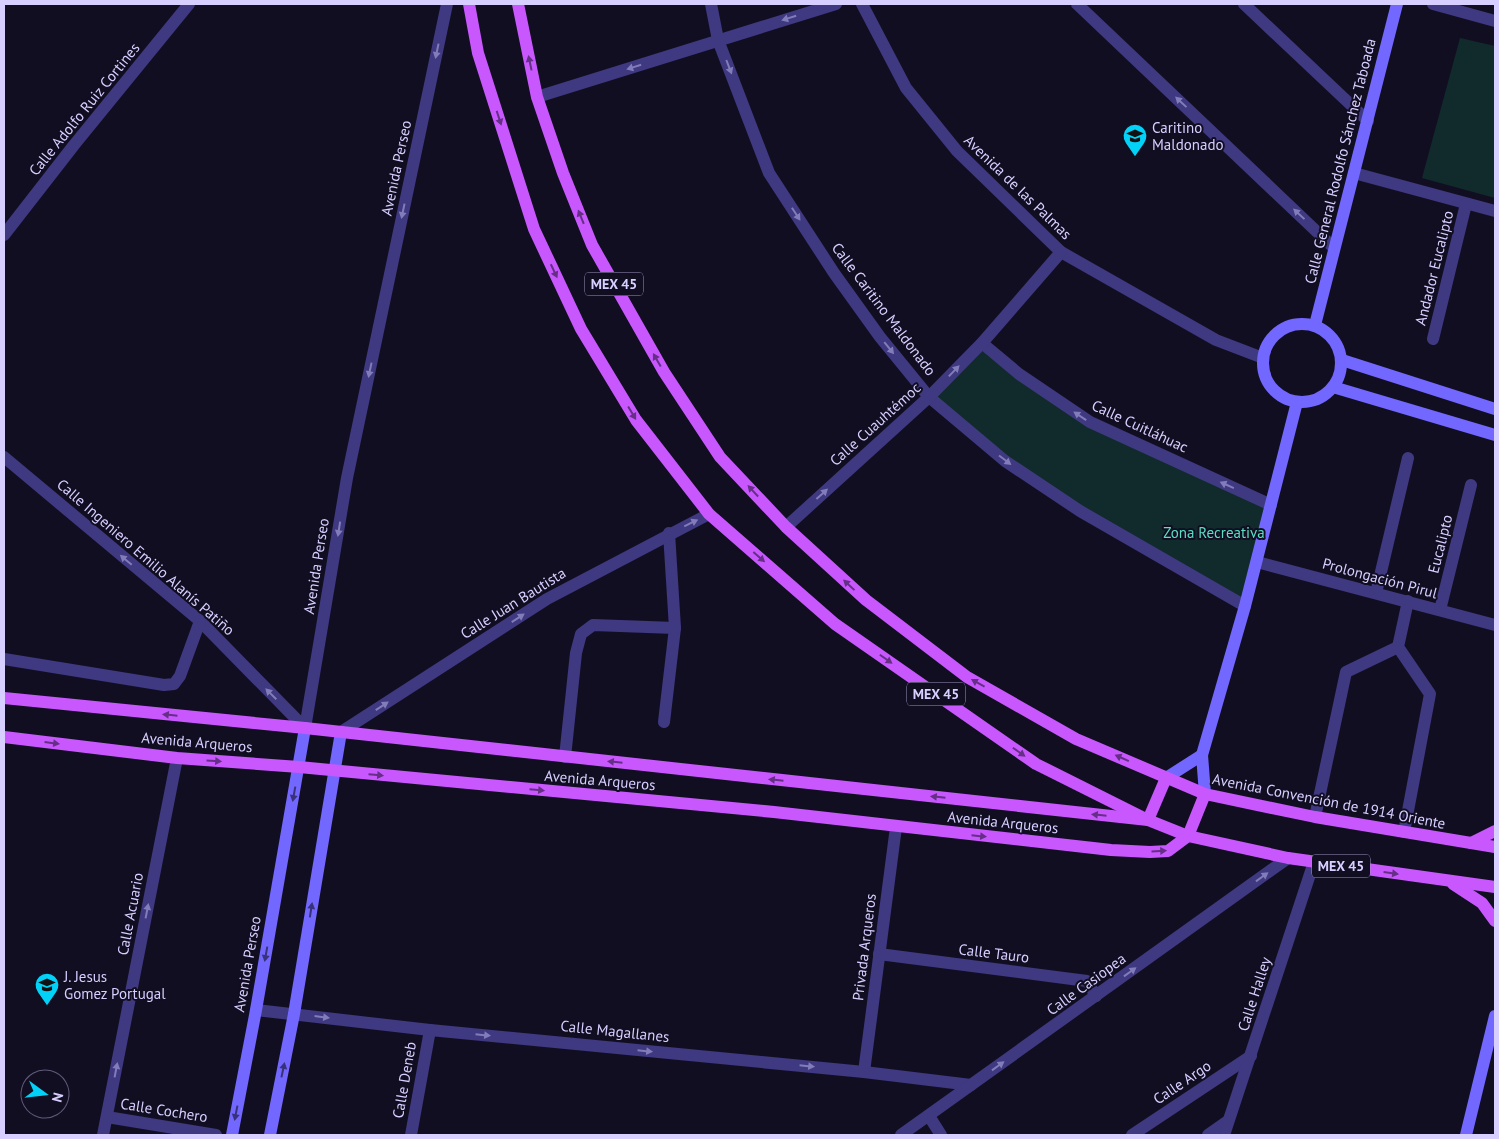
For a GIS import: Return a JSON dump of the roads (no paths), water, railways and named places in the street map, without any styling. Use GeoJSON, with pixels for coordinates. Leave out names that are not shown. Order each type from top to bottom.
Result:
{"type":"FeatureCollection","features":[{"type":"Feature","properties":{"kind":"main road","name":"MEX 45"},"geometry":{"type":"LineString","coordinates":[[469,4],[478,53],[534,229],[581,329],[636,420],[709,514],[835,624],[1036,764],[1148,820],[1188,836],[1288,858],[1495,887]]}},
{"type":"Feature","properties":{"kind":"main road","name":"Avenida Convención de 1914 Oriente"},"geometry":{"type":"LineString","coordinates":[[518,4],[537,97],[563,173],[592,245],[664,372],[720,457],[786,526],[866,600],[967,677],[1076,739],[1204,794],[1315,817],[1495,847]]}},
{"type":"Feature","properties":{"kind":"main road","name":"Avenida Arqueros"},"geometry":{"type":"LineString","coordinates":[[4,698],[306,728],[1148,820]]}},
{"type":"Feature","properties":{"kind":"main road","name":"Avenida Arqueros"},"geometry":{"type":"LineString","coordinates":[[4,737],[177,758],[299,767],[774,812],[1111,850],[1168,851],[1188,836]]}},
{"type":"Feature","properties":{"kind":"main road"},"geometry":{"type":"LineString","coordinates":[[1148,820],[1166,778]]}},
{"type":"Feature","properties":{"kind":"main road"},"geometry":{"type":"LineString","coordinates":[[1188,836],[1204,794]]}},
{"type":"Feature","properties":{"kind":"main road"},"geometry":{"type":"LineString","coordinates":[[1470,843],[1495,831]]}},
{"type":"Feature","properties":{"kind":"main road"},"geometry":{"type":"LineString","coordinates":[[1447,881],[1482,903],[1495,921]]}},
{"type":"Feature","properties":{"kind":"street","name":"Calle Adolfo Ruiz Cortines"},"geometry":{"type":"LineString","coordinates":[[4,235],[80,138],[190,4]]}},
{"type":"Feature","properties":{"kind":"street","name":"Avenida Perseo"},"geometry":{"type":"LineString","coordinates":[[232,1135],[306,728],[348,478],[447,4]]}},
{"type":"Feature","properties":{"kind":"street","name":"Calle Caritino Maldonado"},"geometry":{"type":"LineString","coordinates":[[711,4],[718,40],[769,173],[834,273],[880,337],[930,397],[1005,461],[1080,510],[1246,606]]}},
{"type":"Feature","properties":{"kind":"street"},"geometry":{"type":"LineString","coordinates":[[537,97],[836,4]]}},
{"type":"Feature","properties":{"kind":"street","name":"Avenida de las Palmas"},"geometry":{"type":"LineString","coordinates":[[862,4],[906,88],[958,151],[1062,252],[1216,340],[1263,358]]}},
{"type":"Feature","properties":{"kind":"street"},"geometry":{"type":"LineString","coordinates":[[1077,4],[1334,248]]}},
{"type":"Feature","properties":{"kind":"street"},"geometry":{"type":"LineString","coordinates":[[1244,4],[1368,121]]}},
{"type":"Feature","properties":{"kind":"street","name":"Calle General Rodolfo Sánchez Taboada"},"geometry":{"type":"LineString","coordinates":[[1315,326],[1397,4]]}},
{"type":"Feature","properties":{"kind":"street"},"geometry":{"type":"LineString","coordinates":[[1434,4],[1495,21]]}},
{"type":"Feature","properties":{"kind":"street"},"geometry":{"type":"LineString","coordinates":[[1354,173],[1495,211]]}},
{"type":"Feature","properties":{"kind":"street","name":"Andador Eucalipto"},"geometry":{"type":"LineString","coordinates":[[1433,339],[1466,204]]}},
{"type":"Feature","properties":{"kind":"street","name":"Calle Cuauhtémoc"},"geometry":{"type":"LineString","coordinates":[[786,526],[930,397],[982,343],[1062,252]]}},
{"type":"Feature","properties":{"kind":"street"},"geometry":{"type":"LineString","coordinates":[[1302,323],[1315,326],[1327,332],[1336,343],[1342,360],[1339,376],[1333,387],[1322,396],[1309,402],[1297,402],[1283,397],[1274,391],[1267,380],[1263,367],[1263,358],[1267,346],[1274,335],[1288,326],[1302,323]]}},
{"type":"Feature","properties":{"kind":"street","name":"Calle Cuitláhuac"},"geometry":{"type":"LineString","coordinates":[[982,343],[1019,374],[1090,422],[1271,505]]}},
{"type":"Feature","properties":{"kind":"street"},"geometry":{"type":"LineString","coordinates":[[1342,360],[1495,408]]}},
{"type":"Feature","properties":{"kind":"street"},"geometry":{"type":"LineString","coordinates":[[1333,387],[1495,435]]}},
{"type":"Feature","properties":{"kind":"street"},"geometry":{"type":"LineString","coordinates":[[1204,794],[1202,755],[1246,606],[1297,402]]}},
{"type":"Feature","properties":{"kind":"street","name":"Calle Ingeniero Emilio Alanís Patiño"},"geometry":{"type":"LineString","coordinates":[[4,457],[200,621],[306,728]]}},
{"type":"Feature","properties":{"kind":"street"},"geometry":{"type":"LineString","coordinates":[[1376,593],[1408,458]]}},
{"type":"Feature","properties":{"kind":"street","name":"Eucalipto"},"geometry":{"type":"LineString","coordinates":[[1440,610],[1471,485]]}},
{"type":"Feature","properties":{"kind":"street","name":"Calle Juan Bautista"},"geometry":{"type":"LineString","coordinates":[[341,732],[547,599],[669,533],[709,514]]}},
{"type":"Feature","properties":{"kind":"street"},"geometry":{"type":"LineString","coordinates":[[664,722],[675,628],[669,533]]}},
{"type":"Feature","properties":{"kind":"street","name":"Prolongación Pirul"},"geometry":{"type":"LineString","coordinates":[[1257,562],[1495,625]]}},
{"type":"Feature","properties":{"kind":"street"},"geometry":{"type":"LineString","coordinates":[[1404,832],[1430,694],[1398,647],[1408,601]]}},
{"type":"Feature","properties":{"kind":"street"},"geometry":{"type":"LineString","coordinates":[[4,659],[164,685],[174,684],[180,676],[200,621]]}},
{"type":"Feature","properties":{"kind":"street"},"geometry":{"type":"LineString","coordinates":[[565,757],[576,653],[581,634],[593,625],[675,628]]}},
{"type":"Feature","properties":{"kind":"street"},"geometry":{"type":"LineString","coordinates":[[1315,817],[1346,672],[1398,647]]}},
{"type":"Feature","properties":{"kind":"street"},"geometry":{"type":"LineString","coordinates":[[270,1135],[294,1014],[341,732]]}},
{"type":"Feature","properties":{"kind":"street"},"geometry":{"type":"LineString","coordinates":[[1166,778],[1202,755]]}},
{"type":"Feature","properties":{"kind":"street","name":"Calle Acuario"},"geometry":{"type":"LineString","coordinates":[[103,1135],[177,758]]}},
{"type":"Feature","properties":{"kind":"street","name":"Privada Arqueros"},"geometry":{"type":"LineString","coordinates":[[864,1072],[896,827]]}},
{"type":"Feature","properties":{"kind":"street","name":"Calle Casiopea"},"geometry":{"type":"LineString","coordinates":[[901,1135],[1288,858]]}},
{"type":"Feature","properties":{"kind":"street","name":"Calle Halley"},"geometry":{"type":"LineString","coordinates":[[1224,1135],[1314,862]]}},
{"type":"Feature","properties":{"kind":"street","name":"Calle Tauro"},"geometry":{"type":"LineString","coordinates":[[878,954],[1088,981],[1096,996]]}},
{"type":"Feature","properties":{"kind":"street","name":"Calle Magallanes"},"geometry":{"type":"LineString","coordinates":[[256,1010],[430,1030],[864,1072],[971,1085]]}},
{"type":"Feature","properties":{"kind":"street"},"geometry":{"type":"LineString","coordinates":[[1466,1135],[1495,1016]]}},
{"type":"Feature","properties":{"kind":"street","name":"Calle Deneb"},"geometry":{"type":"LineString","coordinates":[[411,1135],[430,1030]]}},
{"type":"Feature","properties":{"kind":"street","name":"Calle Argo"},"geometry":{"type":"LineString","coordinates":[[1132,1135],[1251,1056]]}},
{"type":"Feature","properties":{"kind":"street"},"geometry":{"type":"LineString","coordinates":[[929,1116],[941,1135]]}},
{"type":"Feature","properties":{"kind":"street","name":"Calle Cochero"},"geometry":{"type":"LineString","coordinates":[[107,1117],[216,1135]]}},
{"type":"Feature","properties":{"kind":"street"},"geometry":{"type":"LineString","coordinates":[[1208,1135],[1228,1121]]}},
{"type":"Feature","properties":{"kind":"place","name":"Caritino Maldonado"},"geometry":{"type":"Point","coordinates":[1135,157]}},
{"type":"Feature","properties":{"kind":"place","name":"J. Jesus Gomez Portugal"},"geometry":{"type":"Point","coordinates":[47,1006]}},
{"type":"Feature","properties":{"kind":"park label","name":"Zona Recreativa"},"geometry":{"type":"Point","coordinates":[1214,532]}}]}
